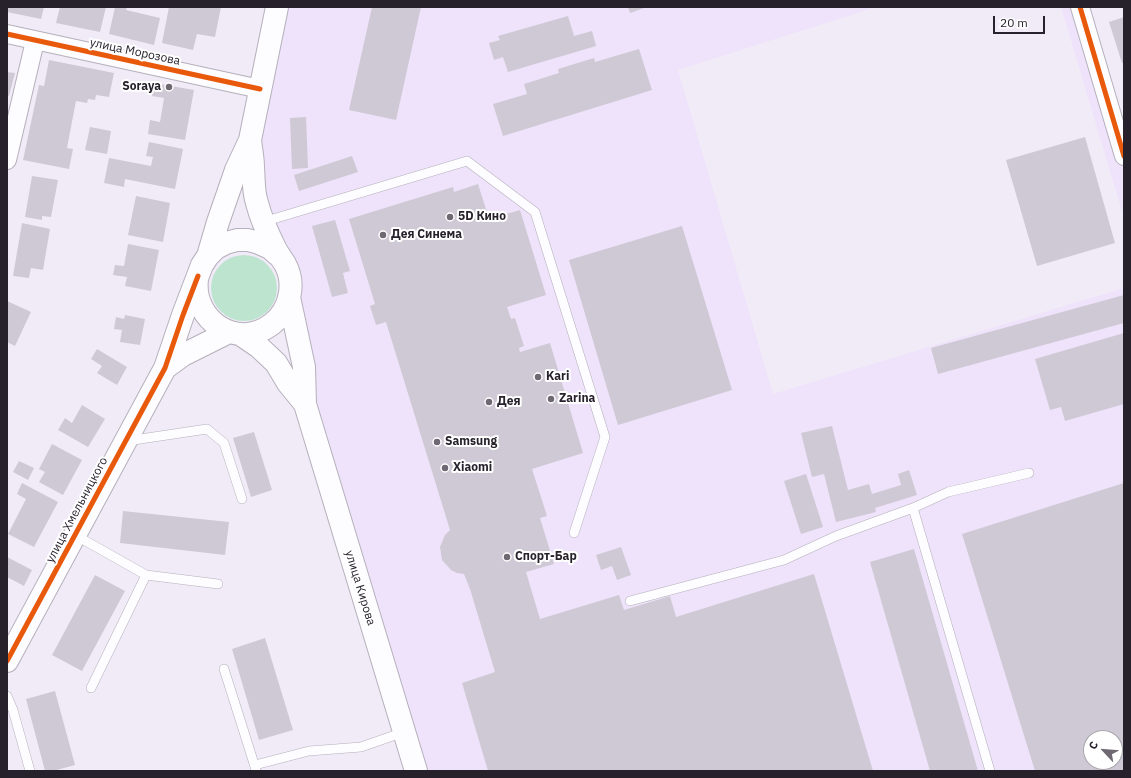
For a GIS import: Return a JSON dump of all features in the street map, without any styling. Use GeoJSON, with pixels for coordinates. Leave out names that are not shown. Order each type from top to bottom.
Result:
{"type":"FeatureCollection","features":[{"type":"Feature","properties":{"kind":"main road"},"geometry":{"type":"LineString","coordinates":[[208,256],[236,170],[250,140],[277,7]]}},
{"type":"Feature","properties":{"kind":"main road"},"geometry":{"type":"LineString","coordinates":[[250,140],[256,202],[263,222],[278,255]]}},
{"type":"Feature","properties":{"kind":"main road"},"geometry":{"type":"LineString","coordinates":[[165,368],[183,355],[234,333],[251,334],[262,330],[272,325],[280,317],[286,307],[289,297],[289,275],[285,264],[278,255],[270,248],[260,243],[243,240],[226,243],[216,248],[202,265],[198,276],[196,288],[198,299],[202,310],[218,327],[234,333],[260,347],[276,363],[288,383],[305,404]]}},
{"type":"Feature","properties":{"kind":"main road","name":"улица Хмельницкого"},"geometry":{"type":"LineString","coordinates":[[7,661],[165,368],[182,315],[198,276]]}},
{"type":"Feature","properties":{"kind":"main road"},"geometry":{"type":"LineString","coordinates":[[289,297],[304,367],[305,404]]}},
{"type":"Feature","properties":{"kind":"main road","name":"улица Кирова"},"geometry":{"type":"LineString","coordinates":[[305,404],[416,771]]}},
{"type":"Feature","properties":{"kind":"street"},"geometry":{"type":"LineString","coordinates":[[1080,7],[1124,156]]}},
{"type":"Feature","properties":{"kind":"street","name":"улица Морозова"},"geometry":{"type":"LineString","coordinates":[[7,34],[260,89]]}},
{"type":"Feature","properties":{"kind":"street"},"geometry":{"type":"LineString","coordinates":[[7,160],[35,41]]}},
{"type":"Feature","properties":{"kind":"lane"},"geometry":{"type":"LineString","coordinates":[[263,222],[467,162],[535,212],[605,437],[574,533]]}},
{"type":"Feature","properties":{"kind":"lane"},"geometry":{"type":"LineString","coordinates":[[125,442],[207,429],[224,443],[242,499]]}},
{"type":"Feature","properties":{"kind":"lane"},"geometry":{"type":"LineString","coordinates":[[630,601],[784,560],[836,536],[913,508],[948,492],[1029,473]]}},
{"type":"Feature","properties":{"kind":"lane"},"geometry":{"type":"LineString","coordinates":[[913,508],[990,771]]}},
{"type":"Feature","properties":{"kind":"lane"},"geometry":{"type":"LineString","coordinates":[[75,535],[146,575],[218,584]]}},
{"type":"Feature","properties":{"kind":"lane"},"geometry":{"type":"LineString","coordinates":[[91,688],[146,575]]}},
{"type":"Feature","properties":{"kind":"lane"},"geometry":{"type":"LineString","coordinates":[[224,668],[256,768],[309,751],[361,747],[404,732]]}},
{"type":"Feature","properties":{"kind":"lane"},"geometry":{"type":"LineString","coordinates":[[7,696],[30,771]]}},
{"type":"Feature","properties":{"kind":"shaded area"},"geometry":{"type":"Polygon","coordinates":[[[277,7],[870,7],[870,9],[678,70],[773,394],[1124,288],[1124,771],[416,771],[376,641],[289,297],[256,202],[260,89],[277,7]]]}},
{"type":"Feature","properties":{"kind":"shaded area"},"geometry":{"type":"Polygon","coordinates":[[[1061,7],[1080,7],[1124,156],[1124,218],[1061,7]]]}},
{"type":"Feature","properties":{"kind":"green space"},"geometry":{"type":"Polygon","coordinates":[[[237,255],[251,255],[263,260],[272,269],[277,281],[275,301],[268,312],[251,321],[237,321],[225,316],[216,307],[211,295],[211,281],[216,269],[225,260],[237,255]]]}},
{"type":"Feature","properties":{"kind":"building"},"geometry":{"type":"Polygon","coordinates":[[[7,7],[44,7],[41,19],[7,12],[7,7]]]}},
{"type":"Feature","properties":{"kind":"building"},"geometry":{"type":"Polygon","coordinates":[[[60,7],[106,7],[100,32],[56,23],[60,7]]]}},
{"type":"Feature","properties":{"kind":"building"},"geometry":{"type":"Polygon","coordinates":[[[115,7],[127,7],[126,10],[160,18],[154,45],[109,34],[115,7]]]}},
{"type":"Feature","properties":{"kind":"building"},"geometry":{"type":"Polygon","coordinates":[[[169,7],[221,7],[215,37],[197,34],[193,50],[162,43],[169,7]]]}},
{"type":"Feature","properties":{"kind":"building"},"geometry":{"type":"Polygon","coordinates":[[[372,7],[421,7],[396,120],[349,110],[372,7]]]}},
{"type":"Feature","properties":{"kind":"building"},"geometry":{"type":"Polygon","coordinates":[[[628,7],[647,7],[630,13],[628,7]]]}},
{"type":"Feature","properties":{"kind":"building"},"geometry":{"type":"Polygon","coordinates":[[[568,16],[574,36],[592,31],[596,46],[508,72],[503,57],[494,60],[489,43],[500,40],[498,36],[568,16]]]}},
{"type":"Feature","properties":{"kind":"building"},"geometry":{"type":"Polygon","coordinates":[[[1124,17],[1124,63],[1122,63],[1109,22],[1124,17]]]}},
{"type":"Feature","properties":{"kind":"building"},"geometry":{"type":"Polygon","coordinates":[[[639,49],[652,90],[503,136],[493,104],[527,94],[524,84],[559,73],[558,69],[594,58],[595,62],[639,49]]]}},
{"type":"Feature","properties":{"kind":"building"},"geometry":{"type":"Polygon","coordinates":[[[49,60],[114,73],[109,97],[96,95],[95,100],[88,99],[87,103],[76,101],[67,148],[73,149],[69,169],[23,160],[39,85],[44,86],[49,60]]]}},
{"type":"Feature","properties":{"kind":"building"},"geometry":{"type":"Polygon","coordinates":[[[7,72],[15,73],[9,96],[7,95],[7,72]]]}},
{"type":"Feature","properties":{"kind":"building"},"geometry":{"type":"Polygon","coordinates":[[[154,83],[194,90],[185,140],[148,134],[150,120],[160,122],[164,98],[152,96],[154,83]]]}},
{"type":"Feature","properties":{"kind":"building"},"geometry":{"type":"Polygon","coordinates":[[[306,117],[308,168],[292,169],[290,118],[306,117]]]}},
{"type":"Feature","properties":{"kind":"building"},"geometry":{"type":"Polygon","coordinates":[[[90,127],[111,131],[107,154],[85,150],[90,127]]]}},
{"type":"Feature","properties":{"kind":"building"},"geometry":{"type":"Polygon","coordinates":[[[1085,137],[1115,243],[1037,266],[1006,160],[1085,137]]]}},
{"type":"Feature","properties":{"kind":"building"},"geometry":{"type":"Polygon","coordinates":[[[149,142],[183,149],[175,189],[125,179],[124,187],[104,183],[109,158],[151,166],[153,157],[146,156],[149,142]]]}},
{"type":"Feature","properties":{"kind":"building"},"geometry":{"type":"Polygon","coordinates":[[[352,156],[358,172],[299,191],[294,175],[352,156]]]}},
{"type":"Feature","properties":{"kind":"building"},"geometry":{"type":"Polygon","coordinates":[[[32,176],[58,180],[51,217],[42,216],[42,220],[25,217],[32,176]]]}},
{"type":"Feature","properties":{"kind":"building"},"geometry":{"type":"Polygon","coordinates":[[[478,184],[489,219],[520,210],[546,295],[507,307],[511,319],[515,318],[524,346],[519,348],[520,352],[550,343],[583,453],[532,469],[547,516],[540,518],[554,564],[526,572],[540,619],[619,595],[624,610],[670,596],[676,617],[814,574],[873,771],[488,771],[462,683],[495,672],[464,574],[451,570],[442,560],[440,547],[445,535],[450,530],[386,322],[376,325],[370,306],[375,304],[349,219],[453,187],[454,192],[478,184]]]}},
{"type":"Feature","properties":{"kind":"building"},"geometry":{"type":"Polygon","coordinates":[[[136,196],[170,203],[163,242],[128,235],[136,196]]]}},
{"type":"Feature","properties":{"kind":"building"},"geometry":{"type":"Polygon","coordinates":[[[335,220],[350,271],[343,273],[348,293],[332,297],[312,226],[335,220]]]}},
{"type":"Feature","properties":{"kind":"building"},"geometry":{"type":"Polygon","coordinates":[[[22,223],[50,229],[43,270],[31,268],[29,278],[13,276],[22,223]]]}},
{"type":"Feature","properties":{"kind":"building"},"geometry":{"type":"Polygon","coordinates":[[[682,226],[732,390],[618,425],[569,260],[682,226]]]}},
{"type":"Feature","properties":{"kind":"building"},"geometry":{"type":"Polygon","coordinates":[[[128,244],[159,250],[151,291],[125,286],[127,277],[113,275],[115,265],[124,266],[128,244]]]}},
{"type":"Feature","properties":{"kind":"building"},"geometry":{"type":"Polygon","coordinates":[[[1124,295],[1124,323],[938,374],[931,348],[1124,295]]]}},
{"type":"Feature","properties":{"kind":"building"},"geometry":{"type":"Polygon","coordinates":[[[7,301],[31,312],[15,346],[7,342],[7,301]]]}},
{"type":"Feature","properties":{"kind":"building"},"geometry":{"type":"Polygon","coordinates":[[[125,315],[145,319],[140,345],[120,342],[122,330],[114,329],[116,317],[124,319],[125,315]]]}},
{"type":"Feature","properties":{"kind":"building"},"geometry":{"type":"Polygon","coordinates":[[[1124,333],[1124,404],[1065,421],[1061,407],[1050,410],[1035,359],[1124,333]]]}},
{"type":"Feature","properties":{"kind":"building"},"geometry":{"type":"Polygon","coordinates":[[[97,349],[127,367],[117,385],[97,373],[102,366],[91,359],[97,349]]]}},
{"type":"Feature","properties":{"kind":"building"},"geometry":{"type":"Polygon","coordinates":[[[82,405],[105,419],[88,447],[58,430],[65,418],[72,423],[82,405]]]}},
{"type":"Feature","properties":{"kind":"building"},"geometry":{"type":"Polygon","coordinates":[[[832,426],[848,490],[869,484],[872,494],[901,485],[898,474],[909,470],[917,495],[875,508],[876,512],[836,522],[824,474],[812,477],[801,433],[832,426]]]}},
{"type":"Feature","properties":{"kind":"building"},"geometry":{"type":"Polygon","coordinates":[[[254,432],[272,490],[251,497],[233,438],[254,432]]]}},
{"type":"Feature","properties":{"kind":"building"},"geometry":{"type":"Polygon","coordinates":[[[52,444],[82,460],[63,495],[39,482],[45,472],[39,469],[52,444]]]}},
{"type":"Feature","properties":{"kind":"building"},"geometry":{"type":"Polygon","coordinates":[[[19,461],[34,468],[28,480],[13,472],[19,461]]]}},
{"type":"Feature","properties":{"kind":"building"},"geometry":{"type":"Polygon","coordinates":[[[806,474],[823,527],[801,534],[784,481],[806,474]]]}},
{"type":"Feature","properties":{"kind":"building"},"geometry":{"type":"Polygon","coordinates":[[[22,483],[58,502],[34,547],[8,534],[26,499],[17,494],[22,483]]]}},
{"type":"Feature","properties":{"kind":"building"},"geometry":{"type":"Polygon","coordinates":[[[1124,483],[1124,771],[1035,771],[962,534],[1124,483]]]}},
{"type":"Feature","properties":{"kind":"building"},"geometry":{"type":"Polygon","coordinates":[[[123,511],[229,522],[225,555],[120,543],[123,511]]]}},
{"type":"Feature","properties":{"kind":"building"},"geometry":{"type":"Polygon","coordinates":[[[621,547],[631,575],[617,580],[612,566],[601,570],[596,555],[621,547]]]}},
{"type":"Feature","properties":{"kind":"building"},"geometry":{"type":"Polygon","coordinates":[[[914,549],[978,771],[930,771],[870,562],[914,549]]]}},
{"type":"Feature","properties":{"kind":"building"},"geometry":{"type":"Polygon","coordinates":[[[7,557],[32,570],[24,586],[7,577],[7,557]]]}},
{"type":"Feature","properties":{"kind":"building"},"geometry":{"type":"Polygon","coordinates":[[[95,575],[125,591],[82,671],[52,655],[95,575]]]}},
{"type":"Feature","properties":{"kind":"building"},"geometry":{"type":"Polygon","coordinates":[[[265,638],[293,730],[259,740],[232,649],[265,638]]]}},
{"type":"Feature","properties":{"kind":"building"},"geometry":{"type":"Polygon","coordinates":[[[55,691],[75,765],[53,771],[45,771],[26,699],[55,691]]]}},
{"type":"Feature","properties":{"kind":"cycle path"},"geometry":{"type":"LineString","coordinates":[[1080,7],[1124,156]]}},
{"type":"Feature","properties":{"kind":"cycle path"},"geometry":{"type":"LineString","coordinates":[[7,34],[260,89]]}},
{"type":"Feature","properties":{"kind":"cycle path"},"geometry":{"type":"LineString","coordinates":[[7,661],[165,368],[198,276]]}},
{"type":"Feature","properties":{"kind":"place","name":"Soraya"},"geometry":{"type":"Point","coordinates":[169,87]}},
{"type":"Feature","properties":{"kind":"place","name":"5D Кино"},"geometry":{"type":"Point","coordinates":[450,217]}},
{"type":"Feature","properties":{"kind":"place","name":"Дея Синема"},"geometry":{"type":"Point","coordinates":[383,235]}},
{"type":"Feature","properties":{"kind":"place","name":"Kari"},"geometry":{"type":"Point","coordinates":[538,377]}},
{"type":"Feature","properties":{"kind":"place","name":"Zarina"},"geometry":{"type":"Point","coordinates":[551,399]}},
{"type":"Feature","properties":{"kind":"place","name":"Дея"},"geometry":{"type":"Point","coordinates":[489,402]}},
{"type":"Feature","properties":{"kind":"place","name":"Samsung"},"geometry":{"type":"Point","coordinates":[437,442]}},
{"type":"Feature","properties":{"kind":"place","name":"Xiaomi"},"geometry":{"type":"Point","coordinates":[445,468]}},
{"type":"Feature","properties":{"kind":"place","name":"Спорт-Бар"},"geometry":{"type":"Point","coordinates":[507,557]}}]}
